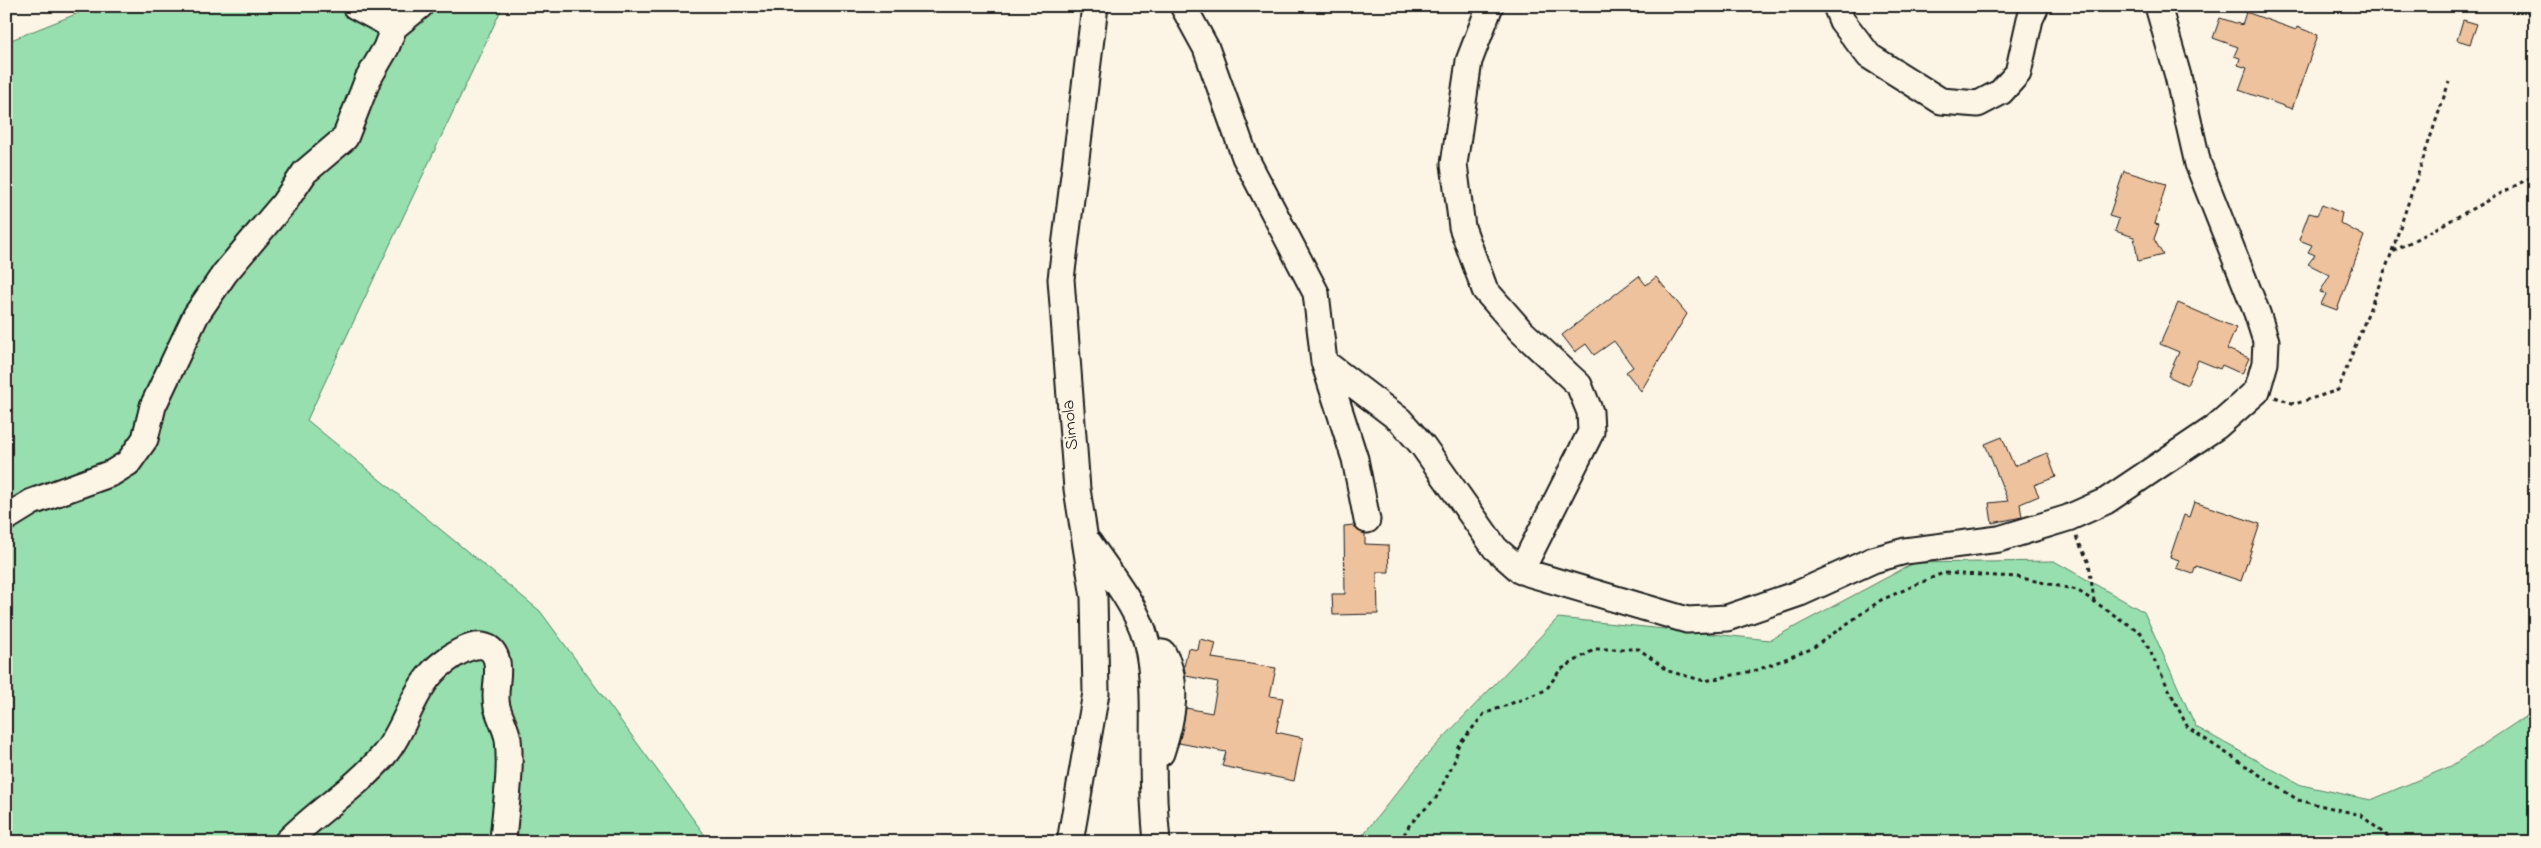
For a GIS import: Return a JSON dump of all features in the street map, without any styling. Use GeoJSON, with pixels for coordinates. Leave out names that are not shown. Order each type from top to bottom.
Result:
{"type":"FeatureCollection","features":[{"type":"Feature","properties":{"kind":"street"},"geometry":{"type":"LineString","coordinates":[[355,6],[394,27]]}},
{"type":"Feature","properties":{"kind":"street"},"geometry":{"type":"LineString","coordinates":[[6,518],[32,502],[112,473],[128,462],[145,439],[153,406],[196,315],[225,273],[284,203],[305,172],[345,138],[368,79],[386,48],[394,27],[420,6]]}},
{"type":"Feature","properties":{"kind":"street","name":"Simola"},"geometry":{"type":"LineString","coordinates":[[1070,842],[1096,692],[1094,597],[1077,489],[1061,279],[1095,6]]}},
{"type":"Feature","properties":{"kind":"street"},"geometry":{"type":"LineString","coordinates":[[1183,6],[1206,48],[1245,157],[1316,293],[1324,362],[1355,459],[1367,520]]}},
{"type":"Feature","properties":{"kind":"street"},"geometry":{"type":"LineString","coordinates":[[1490,6],[1469,61],[1454,164],[1462,227],[1485,290],[1521,331],[1579,385],[1590,412],[1591,432],[1521,571]]}},
{"type":"Feature","properties":{"kind":"street"},"geometry":{"type":"LineString","coordinates":[[1836,6],[1842,22],[1869,56],[1941,101],[1978,104],[2001,92],[2018,73],[2030,19],[2036,6]]}},
{"type":"Feature","properties":{"kind":"street"},"geometry":{"type":"LineString","coordinates":[[1324,362],[1400,420],[1423,446],[1495,548],[1521,571],[1687,620],[1727,618],[1800,593],[1873,560],[1905,551],[2000,539],[2068,518],[2106,501],[2216,427],[2256,391],[2265,363],[2266,341],[2257,313],[2198,164],[2178,76],[2158,6]]}},
{"type":"Feature","properties":{"kind":"street"},"geometry":{"type":"LineString","coordinates":[[1084,536],[1130,605],[1142,630],[1148,651],[1152,696],[1153,772],[1157,842]]}},
{"type":"Feature","properties":{"kind":"street"},"geometry":{"type":"LineString","coordinates":[[287,842],[306,822],[369,772],[385,754],[431,674],[459,652],[473,646],[485,646],[492,651],[496,659],[497,708],[504,724],[509,757],[503,842]]}},
{"type":"Feature","properties":{"kind":"path"},"geometry":{"type":"LineString","coordinates":[[2256,391],[2295,404],[2338,390],[2392,252],[2450,82]]}},
{"type":"Feature","properties":{"kind":"path"},"geometry":{"type":"LineString","coordinates":[[2392,252],[2535,175]]}},
{"type":"Feature","properties":{"kind":"path"},"geometry":{"type":"LineString","coordinates":[[2068,518],[2089,563],[2094,601]]}},
{"type":"Feature","properties":{"kind":"path"},"geometry":{"type":"LineString","coordinates":[[1400,842],[1410,824],[1436,798],[1455,760],[1458,746],[1484,714],[1546,690],[1560,670],[1595,649],[1639,649],[1668,671],[1705,681],[1757,670],[1811,649],[1881,600],[1943,573],[2018,577],[2077,590],[2141,633],[2188,728],[2298,800],[2361,815],[2394,842]]}},
{"type":"Feature","properties":{"kind":"green space"},"geometry":{"type":"Polygon","coordinates":[[[96,6],[503,6],[307,420],[540,611],[710,842],[6,842],[6,42],[96,6]]]}},
{"type":"Feature","properties":{"kind":"green space"},"geometry":{"type":"Polygon","coordinates":[[[2054,561],[2144,612],[2196,727],[2301,785],[2371,800],[2451,766],[2535,710],[2535,842],[1357,842],[1428,754],[1558,618],[1770,640],[1914,563],[2054,561]]]}},
{"type":"Feature","properties":{"kind":"building"},"geometry":{"type":"Polygon","coordinates":[[[2246,12],[2296,30],[2297,27],[2318,35],[2292,109],[2239,90],[2247,68],[2238,65],[2240,58],[2234,56],[2238,47],[2213,38],[2220,18],[2242,25],[2246,12]]]}},
{"type":"Feature","properties":{"kind":"building"},"geometry":{"type":"Polygon","coordinates":[[[2463,20],[2477,24],[2470,44],[2457,40],[2463,20]]]}},
{"type":"Feature","properties":{"kind":"building"},"geometry":{"type":"Polygon","coordinates":[[[2124,171],[2166,184],[2155,224],[2159,225],[2154,239],[2163,255],[2138,261],[2134,237],[2115,231],[2119,219],[2109,216],[2124,171]]]}},
{"type":"Feature","properties":{"kind":"building"},"geometry":{"type":"Polygon","coordinates":[[[2322,205],[2342,213],[2340,223],[2364,236],[2337,310],[2321,304],[2326,294],[2320,292],[2330,275],[2308,264],[2315,255],[2308,252],[2312,245],[2299,240],[2309,213],[2317,215],[2322,205]]]}},
{"type":"Feature","properties":{"kind":"building"},"geometry":{"type":"Polygon","coordinates":[[[1639,276],[1646,285],[1656,277],[1687,314],[1641,391],[1626,372],[1633,367],[1614,341],[1594,355],[1586,344],[1575,352],[1562,335],[1639,276]]]}},
{"type":"Feature","properties":{"kind":"building"},"geometry":{"type":"Polygon","coordinates":[[[2178,303],[2236,328],[2227,349],[2249,358],[2242,374],[2222,365],[2220,369],[2198,360],[2187,385],[2168,376],[2179,352],[2160,344],[2178,303]]]}},
{"type":"Feature","properties":{"kind":"building"},"geometry":{"type":"Polygon","coordinates":[[[2002,437],[2014,466],[2047,453],[2056,477],[2034,485],[2039,496],[2020,504],[2022,517],[1992,523],[1989,503],[2008,501],[1985,444],[2002,437]]]}},
{"type":"Feature","properties":{"kind":"building"},"geometry":{"type":"Polygon","coordinates":[[[2194,502],[2260,524],[2241,581],[2196,566],[2193,574],[2176,568],[2179,560],[2170,557],[2184,515],[2189,517],[2194,502]]]}},
{"type":"Feature","properties":{"kind":"building"},"geometry":{"type":"Polygon","coordinates":[[[1354,525],[1357,530],[1365,534],[1365,544],[1388,545],[1389,572],[1377,572],[1378,614],[1333,615],[1332,594],[1345,594],[1344,526],[1354,525]]]}},
{"type":"Feature","properties":{"kind":"building"},"geometry":{"type":"Polygon","coordinates":[[[1200,639],[1216,643],[1212,658],[1276,668],[1270,696],[1283,698],[1276,732],[1303,738],[1294,781],[1222,766],[1226,752],[1179,743],[1186,708],[1212,713],[1218,682],[1186,676],[1184,667],[1188,648],[1198,650],[1200,639]]]}}]}
